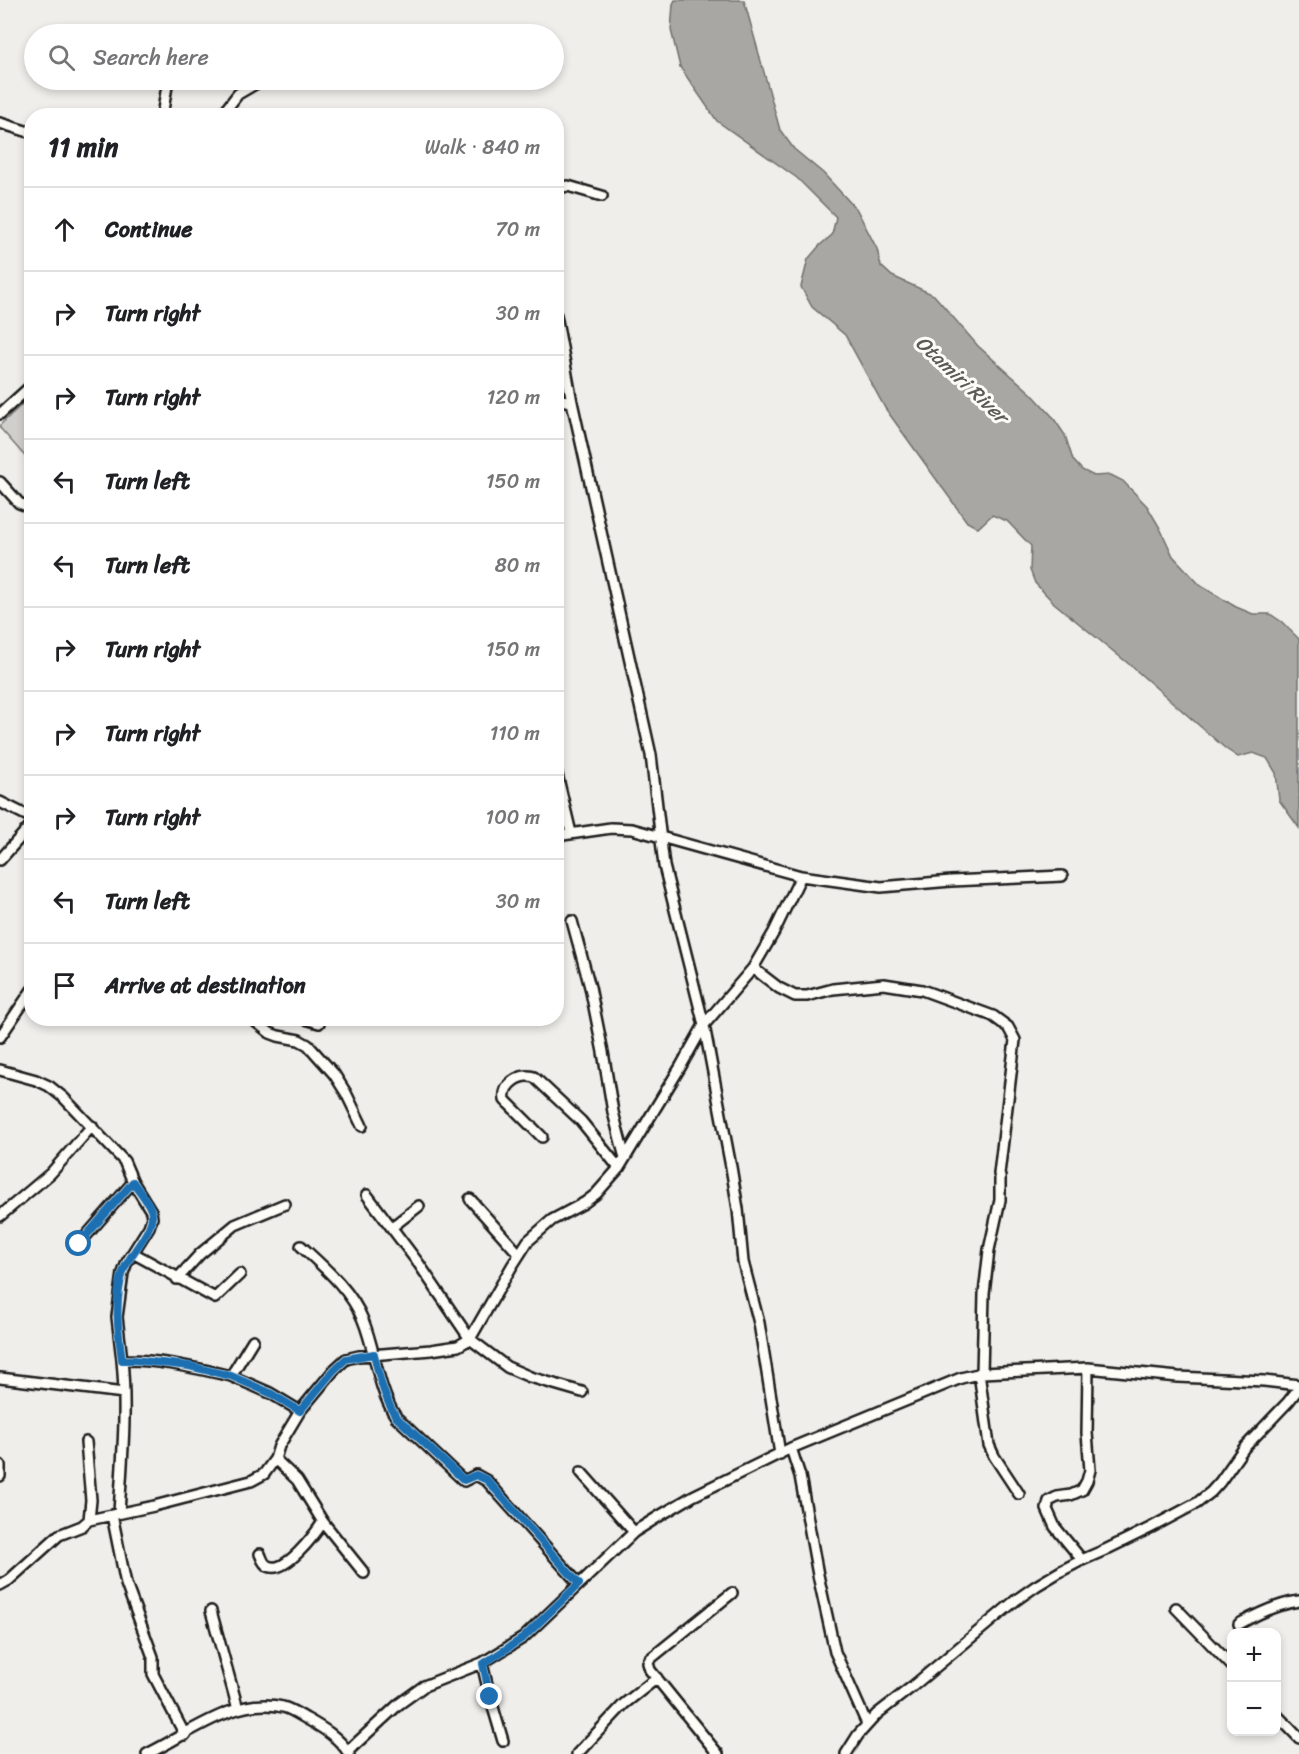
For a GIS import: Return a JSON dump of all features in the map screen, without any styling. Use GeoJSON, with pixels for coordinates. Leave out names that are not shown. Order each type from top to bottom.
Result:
{"type":"FeatureCollection","features":[{"type":"Feature","properties":{"kind":"street"},"geometry":{"type":"LineString","coordinates":[[163,108],[166,90]]}},
{"type":"Feature","properties":{"kind":"street"},"geometry":{"type":"LineString","coordinates":[[227,108],[238,94],[245,90]]}},
{"type":"Feature","properties":{"kind":"street"},"geometry":{"type":"LineString","coordinates":[[0,123],[24,130]]}},
{"type":"Feature","properties":{"kind":"street"},"geometry":{"type":"LineString","coordinates":[[564,187],[602,196]]}},
{"type":"Feature","properties":{"kind":"street"},"geometry":{"type":"LineString","coordinates":[[564,358],[651,755],[664,866],[704,1025],[732,1178],[743,1262],[759,1323],[780,1454]]}},
{"type":"Feature","properties":{"kind":"street"},"geometry":{"type":"LineString","coordinates":[[0,414],[24,393]]}},
{"type":"Feature","properties":{"kind":"street"},"geometry":{"type":"LineString","coordinates":[[564,400],[572,402]]}},
{"type":"Feature","properties":{"kind":"street"},"geometry":{"type":"LineString","coordinates":[[0,482],[24,504]]}},
{"type":"Feature","properties":{"kind":"street"},"geometry":{"type":"LineString","coordinates":[[0,802],[24,814]]}},
{"type":"Feature","properties":{"kind":"street"},"geometry":{"type":"LineString","coordinates":[[564,804],[571,833]]}},
{"type":"Feature","properties":{"kind":"street"},"geometry":{"type":"LineString","coordinates":[[564,834],[610,828],[632,830],[801,876],[881,887],[1062,876]]}},
{"type":"Feature","properties":{"kind":"street"},"geometry":{"type":"LineString","coordinates":[[0,860],[24,833]]}},
{"type":"Feature","properties":{"kind":"street"},"geometry":{"type":"LineString","coordinates":[[0,1585],[9,1580],[59,1535],[82,1526],[89,1520],[251,1481],[264,1474],[275,1459],[279,1446],[300,1411],[346,1359],[458,1346],[470,1339],[528,1241],[552,1220],[596,1194],[619,1168],[704,1025],[753,968],[774,932],[801,876]]}},
{"type":"Feature","properties":{"kind":"street"},"geometry":{"type":"LineString","coordinates":[[572,921],[590,987],[613,1112],[626,1158]]}},
{"type":"Feature","properties":{"kind":"street"},"geometry":{"type":"LineString","coordinates":[[753,968],[779,988],[795,996],[807,996],[833,989],[884,984],[922,990],[993,1016],[1008,1027],[1015,1040],[999,1174],[1000,1200],[989,1250],[984,1294],[981,1373],[989,1445],[1019,1494]]}},
{"type":"Feature","properties":{"kind":"street"},"geometry":{"type":"LineString","coordinates":[[0,1037],[24,1002]]}},
{"type":"Feature","properties":{"kind":"street"},"geometry":{"type":"LineString","coordinates":[[261,1026],[270,1033],[299,1040],[308,1045],[334,1074],[362,1125]]}},
{"type":"Feature","properties":{"kind":"street"},"geometry":{"type":"LineString","coordinates":[[0,1070],[36,1080],[49,1086],[64,1098],[124,1161],[133,1182],[152,1210],[152,1218],[148,1227],[127,1262],[118,1301],[117,1317],[124,1393],[124,1442],[115,1514],[126,1584],[153,1657],[153,1674],[185,1734]]}},
{"type":"Feature","properties":{"kind":"street"},"geometry":{"type":"LineString","coordinates":[[542,1137],[505,1100],[504,1095],[508,1087],[518,1077],[528,1075],[534,1077],[581,1121],[619,1168]]}},
{"type":"Feature","properties":{"kind":"street"},"geometry":{"type":"LineString","coordinates":[[0,1216],[51,1173],[92,1126]]}},
{"type":"Feature","properties":{"kind":"street"},"geometry":{"type":"LineString","coordinates":[[79,1244],[133,1182]]}},
{"type":"Feature","properties":{"kind":"street"},"geometry":{"type":"LineString","coordinates":[[367,1195],[470,1339],[507,1367],[530,1377],[582,1392]]}},
{"type":"Feature","properties":{"kind":"street"},"geometry":{"type":"LineString","coordinates":[[470,1199],[519,1254]]}},
{"type":"Feature","properties":{"kind":"street"},"geometry":{"type":"LineString","coordinates":[[177,1279],[201,1254],[235,1225],[285,1204]]}},
{"type":"Feature","properties":{"kind":"street"},"geometry":{"type":"LineString","coordinates":[[392,1227],[418,1206]]}},
{"type":"Feature","properties":{"kind":"street"},"geometry":{"type":"LineString","coordinates":[[301,1246],[330,1273],[356,1305],[364,1321],[382,1389],[396,1417],[464,1480],[476,1475],[487,1480],[579,1584]]}},
{"type":"Feature","properties":{"kind":"street"},"geometry":{"type":"LineString","coordinates":[[133,1253],[215,1298],[240,1274]]}},
{"type":"Feature","properties":{"kind":"street"},"geometry":{"type":"LineString","coordinates":[[231,1376],[253,1340]]}},
{"type":"Feature","properties":{"kind":"street"},"geometry":{"type":"LineString","coordinates":[[122,1360],[189,1366],[231,1376],[270,1393],[300,1411]]}},
{"type":"Feature","properties":{"kind":"street"},"geometry":{"type":"LineString","coordinates":[[1082,1560],[1055,1527],[1047,1509],[1049,1501],[1082,1490],[1087,1481],[1090,1470],[1088,1368]]}},
{"type":"Feature","properties":{"kind":"street"},"geometry":{"type":"LineString","coordinates":[[147,1754],[226,1712],[261,1704],[285,1708],[312,1722],[338,1739],[349,1752],[399,1704],[424,1686],[483,1664],[523,1638],[634,1532],[693,1496],[791,1448],[952,1381],[981,1373],[1088,1368],[1178,1377],[1264,1381],[1299,1386],[1288,1402],[1244,1448],[1211,1492],[1197,1503],[1150,1528],[1082,1560],[1016,1600],[867,1724],[846,1754]]}},
{"type":"Feature","properties":{"kind":"street"},"geometry":{"type":"LineString","coordinates":[[0,1378],[124,1393]]}},
{"type":"Feature","properties":{"kind":"street"},"geometry":{"type":"LineString","coordinates":[[86,1442],[91,1500],[89,1520]]}},
{"type":"Feature","properties":{"kind":"street"},"geometry":{"type":"LineString","coordinates":[[791,1448],[800,1476],[835,1652],[867,1724]]}},
{"type":"Feature","properties":{"kind":"street"},"geometry":{"type":"LineString","coordinates":[[275,1459],[297,1480],[323,1522],[364,1573]]}},
{"type":"Feature","properties":{"kind":"street"},"geometry":{"type":"LineString","coordinates":[[0,1465],[0,1476]]}},
{"type":"Feature","properties":{"kind":"street"},"geometry":{"type":"LineString","coordinates":[[581,1472],[634,1532]]}},
{"type":"Feature","properties":{"kind":"street"},"geometry":{"type":"LineString","coordinates":[[260,1554],[265,1565],[270,1568],[288,1561],[305,1546],[323,1522]]}},
{"type":"Feature","properties":{"kind":"street"},"geometry":{"type":"LineString","coordinates":[[718,1754],[657,1678],[648,1663],[732,1593]]}},
{"type":"Feature","properties":{"kind":"street"},"geometry":{"type":"LineString","coordinates":[[1239,1624],[1256,1614],[1299,1601]]}},
{"type":"Feature","properties":{"kind":"street"},"geometry":{"type":"LineString","coordinates":[[1176,1608],[1227,1661]]}},
{"type":"Feature","properties":{"kind":"street"},"geometry":{"type":"LineString","coordinates":[[211,1611],[238,1708]]}},
{"type":"Feature","properties":{"kind":"street"},"geometry":{"type":"LineString","coordinates":[[483,1664],[503,1741]]}},
{"type":"Feature","properties":{"kind":"street"},"geometry":{"type":"LineString","coordinates":[[577,1754],[624,1704],[657,1678]]}},
{"type":"Feature","properties":{"kind":"street"},"geometry":{"type":"LineString","coordinates":[[1281,1719],[1299,1738]]}},
{"type":"Feature","properties":{"kind":"shaded area"},"geometry":{"type":"Polygon","coordinates":[[[24,403],[24,455],[0,428],[0,425],[24,403]]]}},
{"type":"Feature","properties":{"kind":"water","name":"Otamiri River"},"geometry":{"type":"Polygon","coordinates":[[[675,0],[744,0],[780,130],[794,149],[823,173],[857,210],[877,249],[881,266],[892,276],[934,295],[978,346],[1032,394],[1065,435],[1073,460],[1082,470],[1094,476],[1111,475],[1123,481],[1147,506],[1173,556],[1201,586],[1236,607],[1253,614],[1270,614],[1299,639],[1299,828],[1279,800],[1276,773],[1267,758],[1253,753],[1238,757],[1226,749],[1130,665],[1054,603],[1035,583],[1030,570],[1031,546],[1007,521],[992,515],[978,528],[967,522],[885,408],[845,335],[812,307],[801,287],[808,259],[832,235],[836,217],[797,178],[717,121],[680,67],[671,30],[675,0]]]}},
{"type":"Feature","properties":{"kind":"route"},"geometry":{"type":"LineString","coordinates":[[79,1244],[133,1182],[152,1210],[152,1218],[123,1273],[117,1317],[122,1360],[189,1366],[231,1376],[270,1393],[300,1411],[346,1359],[374,1354],[382,1389],[396,1417],[459,1477],[468,1480],[476,1475],[487,1480],[579,1584],[523,1638],[483,1664],[490,1697]]}}]}
